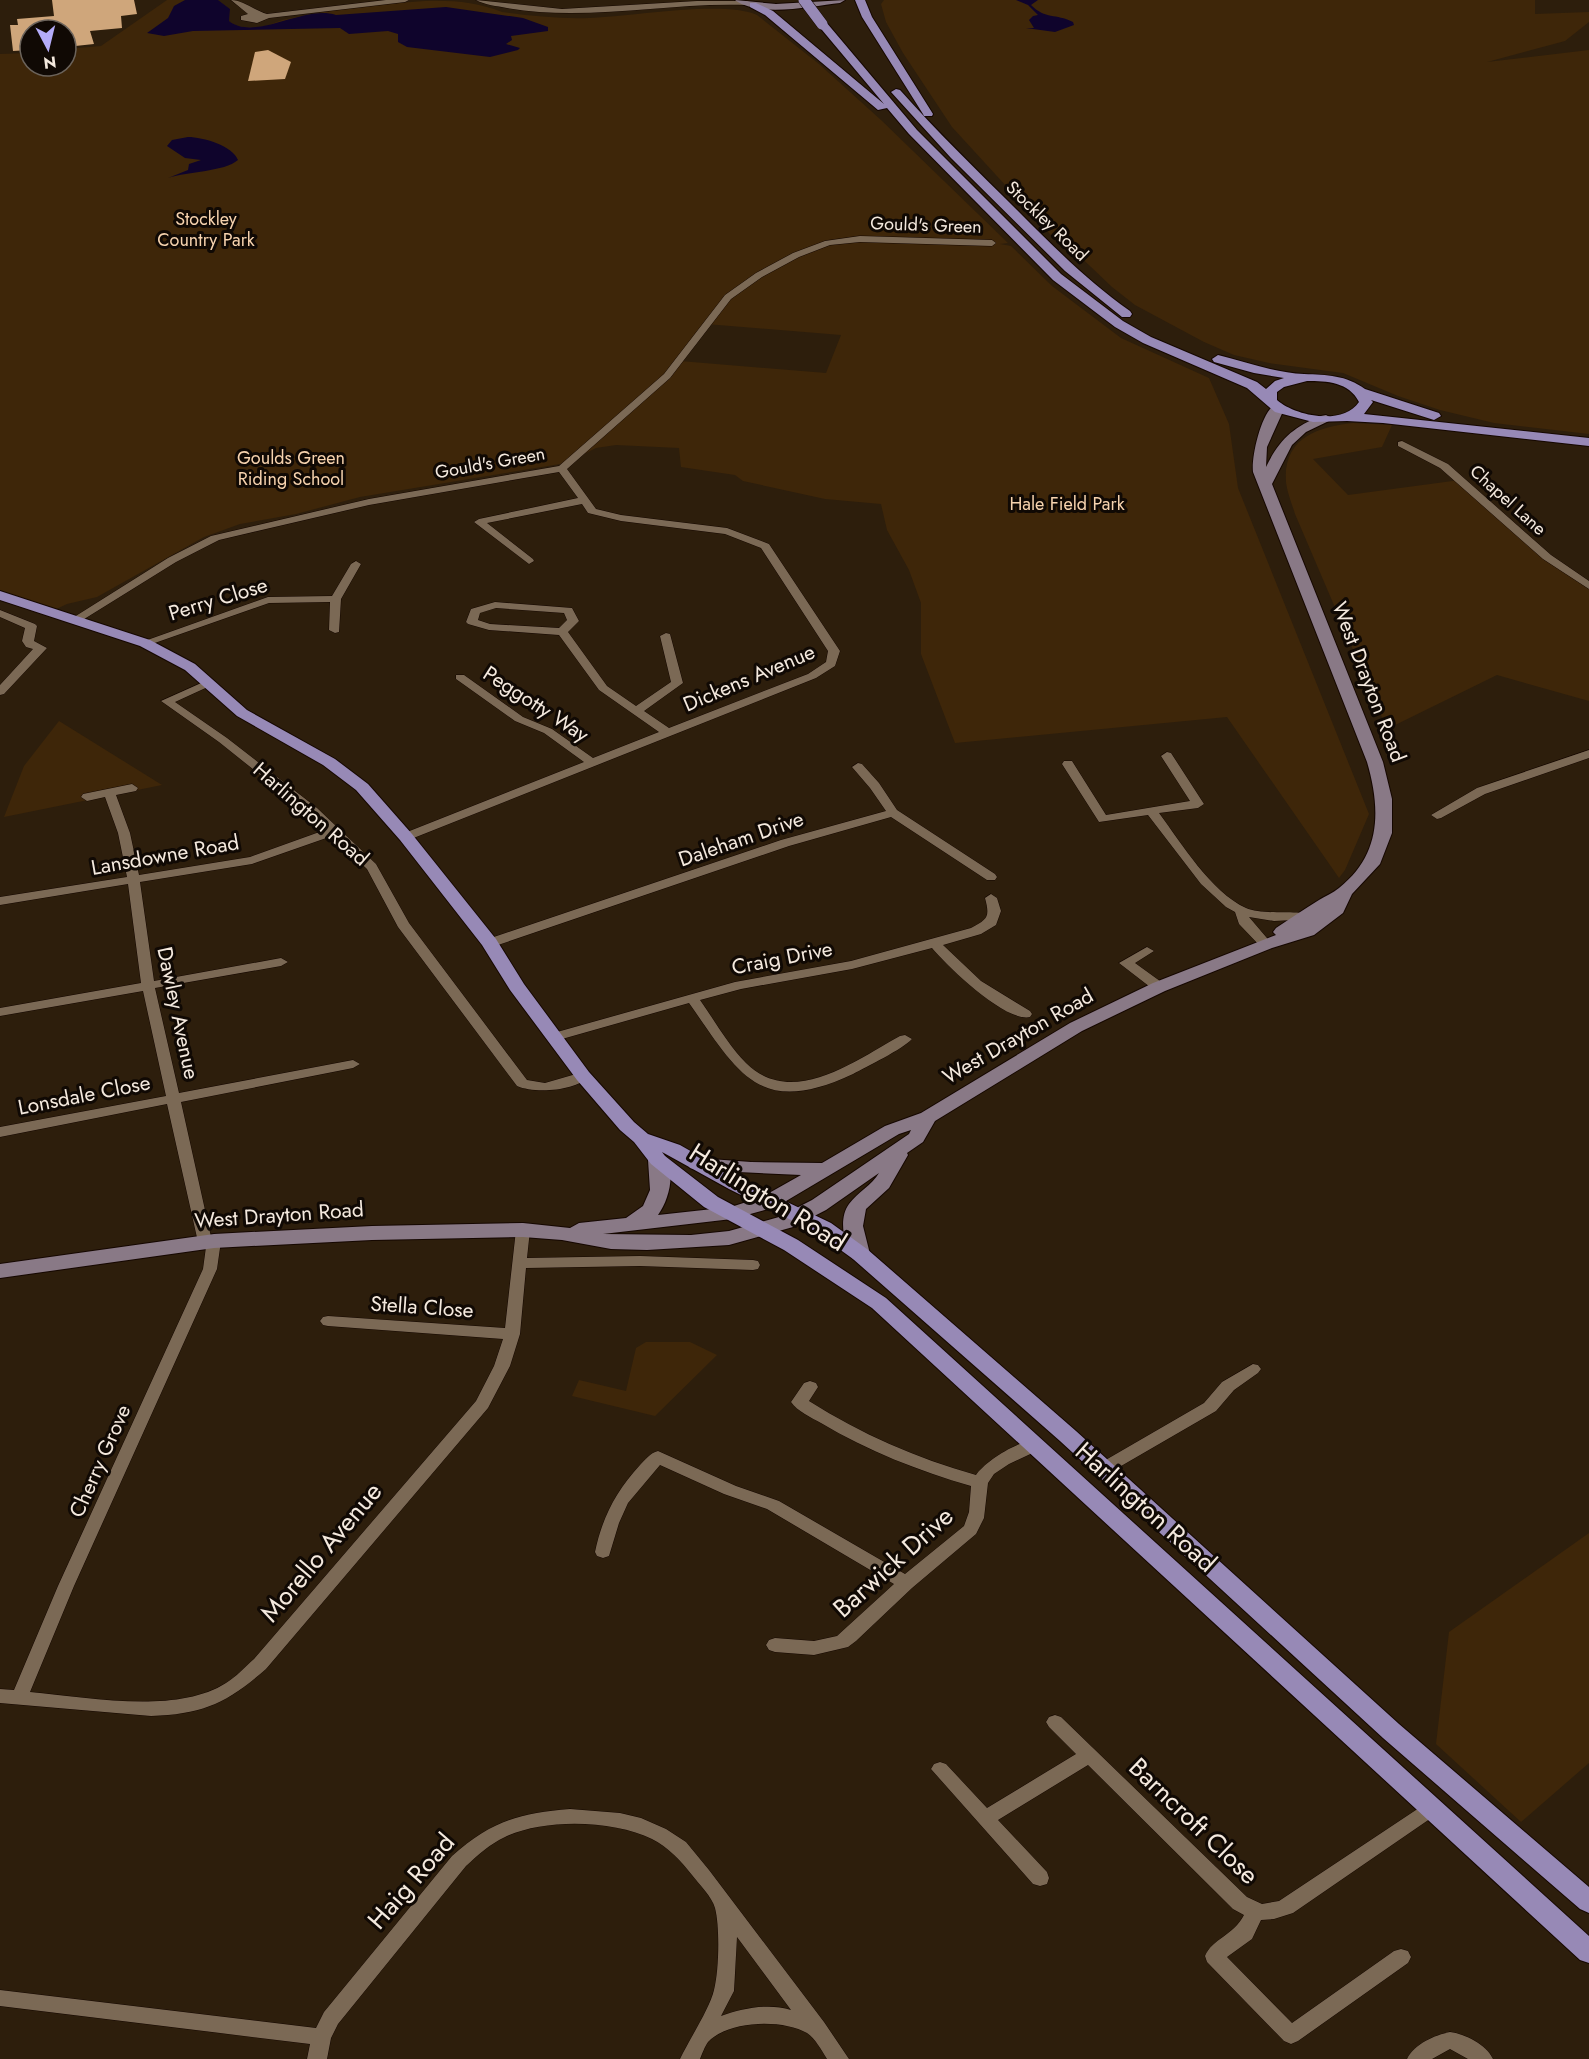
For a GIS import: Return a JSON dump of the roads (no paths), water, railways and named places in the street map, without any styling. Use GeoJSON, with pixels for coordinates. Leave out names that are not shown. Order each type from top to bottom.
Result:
{"type":"FeatureCollection","features":[{"type":"Feature","properties":{"kind":"main road","name":"Stockley Road"},"geometry":{"type":"LineString","coordinates":[[804,0],[913,132],[1057,277],[1096,309],[1147,340],[1244,381],[1274,403],[1299,416],[1326,419],[1346,417]]}},
{"type":"Feature","properties":{"kind":"main road"},"geometry":{"type":"LineString","coordinates":[[818,0],[851,40]]}},
{"type":"Feature","properties":{"kind":"main road"},"geometry":{"type":"LineString","coordinates":[[747,3],[780,6],[840,0]]}},
{"type":"Feature","properties":{"kind":"main road"},"geometry":{"type":"LineString","coordinates":[[860,0],[867,17],[950,150]]}},
{"type":"Feature","properties":{"kind":"main road"},"geometry":{"type":"LineString","coordinates":[[747,3],[769,13],[913,132]]}},
{"type":"Feature","properties":{"kind":"main road","name":"Stockley Road"},"geometry":{"type":"LineString","coordinates":[[888,83],[950,150],[1082,280],[1132,318],[1181,344],[1222,360],[1268,372],[1339,381],[1361,392]]}},
{"type":"Feature","properties":{"kind":"main road"},"geometry":{"type":"LineString","coordinates":[[1274,403],[1271,391],[1278,384],[1310,377]]}},
{"type":"Feature","properties":{"kind":"main road"},"geometry":{"type":"LineString","coordinates":[[1346,417],[1365,406],[1365,398],[1361,392]]}},
{"type":"Feature","properties":{"kind":"main road"},"geometry":{"type":"LineString","coordinates":[[1361,392],[1484,430]]}},
{"type":"Feature","properties":{"kind":"main road","name":"West Drayton Road"},"geometry":{"type":"LineString","coordinates":[[1266,944],[1327,902],[1344,894],[1377,854],[1386,819],[1386,794],[1258,461],[1259,448],[1274,403]]}},
{"type":"Feature","properties":{"kind":"main road"},"geometry":{"type":"LineString","coordinates":[[1346,417],[1383,418],[1451,428],[1589,442]]}},
{"type":"Feature","properties":{"kind":"main road"},"geometry":{"type":"LineString","coordinates":[[1266,482],[1288,438],[1303,428],[1326,419]]}},
{"type":"Feature","properties":{"kind":"main road","name":"Harlington Road"},"geometry":{"type":"LineString","coordinates":[[0,595],[145,643],[190,667],[242,713],[329,762],[362,787],[406,837],[490,943],[516,986],[583,1076],[613,1112],[641,1138],[658,1160],[706,1198],[835,1272],[879,1303],[1589,1952]]}},
{"type":"Feature","properties":{"kind":"main road","name":"West Drayton Road"},"geometry":{"type":"LineString","coordinates":[[562,1233],[732,1213],[769,1202],[892,1130],[928,1117],[1076,1027],[1159,987],[1266,944],[1308,931],[1327,919],[1342,902],[1344,894]]}},
{"type":"Feature","properties":{"kind":"main road","name":"West Drayton Road"},"geometry":{"type":"LineString","coordinates":[[0,1271],[210,1242],[403,1232],[523,1230],[562,1233],[611,1242],[647,1243],[729,1238],[764,1230],[801,1216],[916,1138],[928,1117]]}},
{"type":"Feature","properties":{"kind":"main road","name":"Harlington Road"},"geometry":{"type":"LineString","coordinates":[[641,1138],[673,1149],[769,1202],[801,1216],[840,1238],[860,1254],[990,1366],[1391,1731],[1589,1902]]}},
{"type":"Feature","properties":{"kind":"main road","name":"West Drayton Road"},"geometry":{"type":"LineString","coordinates":[[860,1254],[853,1226],[857,1207],[882,1184],[902,1148]]}},
{"type":"Feature","properties":{"kind":"main road"},"geometry":{"type":"LineString","coordinates":[[632,1224],[651,1212],[658,1200],[661,1183],[658,1160]]}},
{"type":"Feature","properties":{"kind":"main road","name":"West Drayton Road"},"geometry":{"type":"LineString","coordinates":[[697,1164],[769,1169],[824,1169]]}},
{"type":"Feature","properties":{"kind":"street"},"geometry":{"type":"LineString","coordinates":[[235,0],[252,14],[244,18],[257,21],[267,16],[405,0]]}},
{"type":"Feature","properties":{"kind":"street"},"geometry":{"type":"LineString","coordinates":[[480,0],[553,12],[709,0],[747,3]]}},
{"type":"Feature","properties":{"kind":"street"},"geometry":{"type":"LineString","coordinates":[[513,0],[559,5],[651,0]]}},
{"type":"Feature","properties":{"kind":"street","name":"Gould's Green"},"geometry":{"type":"LineString","coordinates":[[77,619],[172,560],[215,538],[369,502],[562,468],[667,375],[728,297],[759,275],[796,255],[828,243],[860,239],[992,243]]}},
{"type":"Feature","properties":{"kind":"street","name":"Chapel Lane"},"geometry":{"type":"LineString","coordinates":[[1402,444],[1444,466],[1547,557],[1589,586]]}},
{"type":"Feature","properties":{"kind":"street","name":"Dickens Avenue"},"geometry":{"type":"LineString","coordinates":[[406,837],[812,676],[831,664],[834,651],[765,546],[727,531],[621,518],[592,511],[562,468]]}},
{"type":"Feature","properties":{"kind":"street"},"geometry":{"type":"LineString","coordinates":[[529,561],[479,522],[585,500]]}},
{"type":"Feature","properties":{"kind":"street"},"geometry":{"type":"LineString","coordinates":[[335,630],[336,599],[356,564]]}},
{"type":"Feature","properties":{"kind":"street","name":"Perry Close"},"geometry":{"type":"LineString","coordinates":[[145,643],[268,600],[336,599]]}},
{"type":"Feature","properties":{"kind":"street"},"geometry":{"type":"LineString","coordinates":[[562,632],[573,621],[568,610],[495,605],[475,611],[472,622],[489,627],[562,632],[603,688],[668,734]]}},
{"type":"Feature","properties":{"kind":"street"},"geometry":{"type":"LineString","coordinates":[[0,613],[31,626],[28,641],[30,645],[41,648],[0,692]]}},
{"type":"Feature","properties":{"kind":"street"},"geometry":{"type":"LineString","coordinates":[[636,711],[677,683],[666,636]]}},
{"type":"Feature","properties":{"kind":"street","name":"Peggotty Way"},"geometry":{"type":"LineString","coordinates":[[460,677],[519,719],[548,731],[592,763]]}},
{"type":"Feature","properties":{"kind":"street","name":"Harlington Road"},"geometry":{"type":"LineString","coordinates":[[208,682],[167,701],[223,740],[313,811],[372,867],[404,924],[522,1083],[531,1088],[544,1088],[583,1076]]}},
{"type":"Feature","properties":{"kind":"street"},"geometry":{"type":"LineString","coordinates":[[1437,815],[1480,791],[1589,753]]}},
{"type":"Feature","properties":{"kind":"street"},"geometry":{"type":"LineString","coordinates":[[1068,764],[1103,819],[1198,804],[1167,756]]}},
{"type":"Feature","properties":{"kind":"street"},"geometry":{"type":"LineString","coordinates":[[858,766],[893,813],[992,877]]}},
{"type":"Feature","properties":{"kind":"street"},"geometry":{"type":"LineString","coordinates":[[87,797],[132,788]]}},
{"type":"Feature","properties":{"kind":"street","name":"Dawley Avenue"},"geometry":{"type":"LineString","coordinates":[[109,792],[124,833],[134,881],[148,985],[210,1242]]}},
{"type":"Feature","properties":{"kind":"street"},"geometry":{"type":"LineString","coordinates":[[1151,812],[1196,870],[1224,899],[1241,911],[1269,917],[1307,916]]}},
{"type":"Feature","properties":{"kind":"street","name":"Daleham Drive"},"geometry":{"type":"LineString","coordinates":[[490,943],[785,843],[893,813]]}},
{"type":"Feature","properties":{"kind":"street","name":"Lansdowne Road"},"geometry":{"type":"LineString","coordinates":[[0,901],[252,860],[333,831]]}},
{"type":"Feature","properties":{"kind":"street","name":"Craig Drive"},"geometry":{"type":"LineString","coordinates":[[555,1037],[763,980],[852,965],[965,935],[991,922],[995,911],[991,898]]}},
{"type":"Feature","properties":{"kind":"street"},"geometry":{"type":"LineString","coordinates":[[1241,911],[1244,921],[1266,944]]}},
{"type":"Feature","properties":{"kind":"street"},"geometry":{"type":"LineString","coordinates":[[935,944],[968,981],[994,999],[1025,1014]]}},
{"type":"Feature","properties":{"kind":"street"},"geometry":{"type":"LineString","coordinates":[[1147,951],[1126,963],[1159,987]]}},
{"type":"Feature","properties":{"kind":"street"},"geometry":{"type":"LineString","coordinates":[[0,1012],[281,962]]}},
{"type":"Feature","properties":{"kind":"street"},"geometry":{"type":"LineString","coordinates":[[692,998],[745,1070],[759,1080],[776,1086],[798,1087],[822,1083],[905,1039]]}},
{"type":"Feature","properties":{"kind":"street","name":"Lonsdale Close"},"geometry":{"type":"LineString","coordinates":[[0,1132],[353,1064]]}},
{"type":"Feature","properties":{"kind":"street","name":"Morello Avenue"},"geometry":{"type":"LineString","coordinates":[[0,1696],[151,1709],[177,1708],[205,1701],[232,1688],[260,1664],[482,1404],[502,1366],[512,1334],[523,1230]]}},
{"type":"Feature","properties":{"kind":"street","name":"Cherry Grove"},"geometry":{"type":"LineString","coordinates":[[19,1698],[66,1586],[210,1269],[210,1242]]}},
{"type":"Feature","properties":{"kind":"street"},"geometry":{"type":"LineString","coordinates":[[519,1263],[640,1261],[753,1265]]}},
{"type":"Feature","properties":{"kind":"street","name":"Stella Close"},"geometry":{"type":"LineString","coordinates":[[328,1321],[512,1334]]}},
{"type":"Feature","properties":{"kind":"street"},"geometry":{"type":"LineString","coordinates":[[1103,1468],[1200,1414],[1228,1386],[1253,1369]]}},
{"type":"Feature","properties":{"kind":"street"},"geometry":{"type":"LineString","coordinates":[[810,1387],[799,1402],[820,1417],[896,1455],[980,1482],[992,1468],[1035,1445]]}},
{"type":"Feature","properties":{"kind":"street"},"geometry":{"type":"LineString","coordinates":[[603,1552],[610,1521],[617,1505],[640,1474],[658,1457],[730,1490],[773,1505],[906,1583]]}},
{"type":"Feature","properties":{"kind":"street","name":"Barwick Drive"},"geometry":{"type":"LineString","coordinates":[[775,1645],[814,1648],[842,1642],[850,1636],[906,1583],[970,1530],[979,1508],[980,1482]]}},
{"type":"Feature","properties":{"kind":"street","name":"Barncroft Close"},"geometry":{"type":"LineString","coordinates":[[1055,1722],[1240,1903],[1255,1913],[1275,1912],[1286,1907],[1431,1809]]}},
{"type":"Feature","properties":{"kind":"street"},"geometry":{"type":"LineString","coordinates":[[985,1818],[1089,1755]]}},
{"type":"Feature","properties":{"kind":"street"},"geometry":{"type":"LineString","coordinates":[[940,1769],[1040,1878]]}},
{"type":"Feature","properties":{"kind":"street","name":"Haig Road"},"geometry":{"type":"LineString","coordinates":[[317,2059],[321,2037],[331,2018],[459,1861],[484,1839],[541,1819],[571,1816],[599,1817],[659,1833],[681,1849],[839,2059]]}},
{"type":"Feature","properties":{"kind":"street"},"geometry":{"type":"LineString","coordinates":[[690,2059],[724,1991],[728,1937],[724,1904]]}},
{"type":"Feature","properties":{"kind":"street"},"geometry":{"type":"LineString","coordinates":[[1255,1913],[1245,1933],[1214,1956],[1292,2035],[1401,1957]]}},
{"type":"Feature","properties":{"kind":"street"},"geometry":{"type":"LineString","coordinates":[[0,1998],[321,2037]]}},
{"type":"Feature","properties":{"kind":"street"},"geometry":{"type":"LineString","coordinates":[[701,2036],[717,2024],[778,2015],[817,2028]]}},
{"type":"Feature","properties":{"kind":"street"},"geometry":{"type":"LineString","coordinates":[[1417,2059],[1450,2040],[1460,2042],[1483,2059]]}},
{"type":"Feature","properties":{"kind":"park label","name":"Stockley Country Park"},"geometry":{"type":"Point","coordinates":[206,229]}},
{"type":"Feature","properties":{"kind":"park label","name":"Goulds Green Riding School"},"geometry":{"type":"Point","coordinates":[291,468]}},
{"type":"Feature","properties":{"kind":"park label","name":"Hale Field Park"},"geometry":{"type":"Point","coordinates":[1067,504]}}]}
